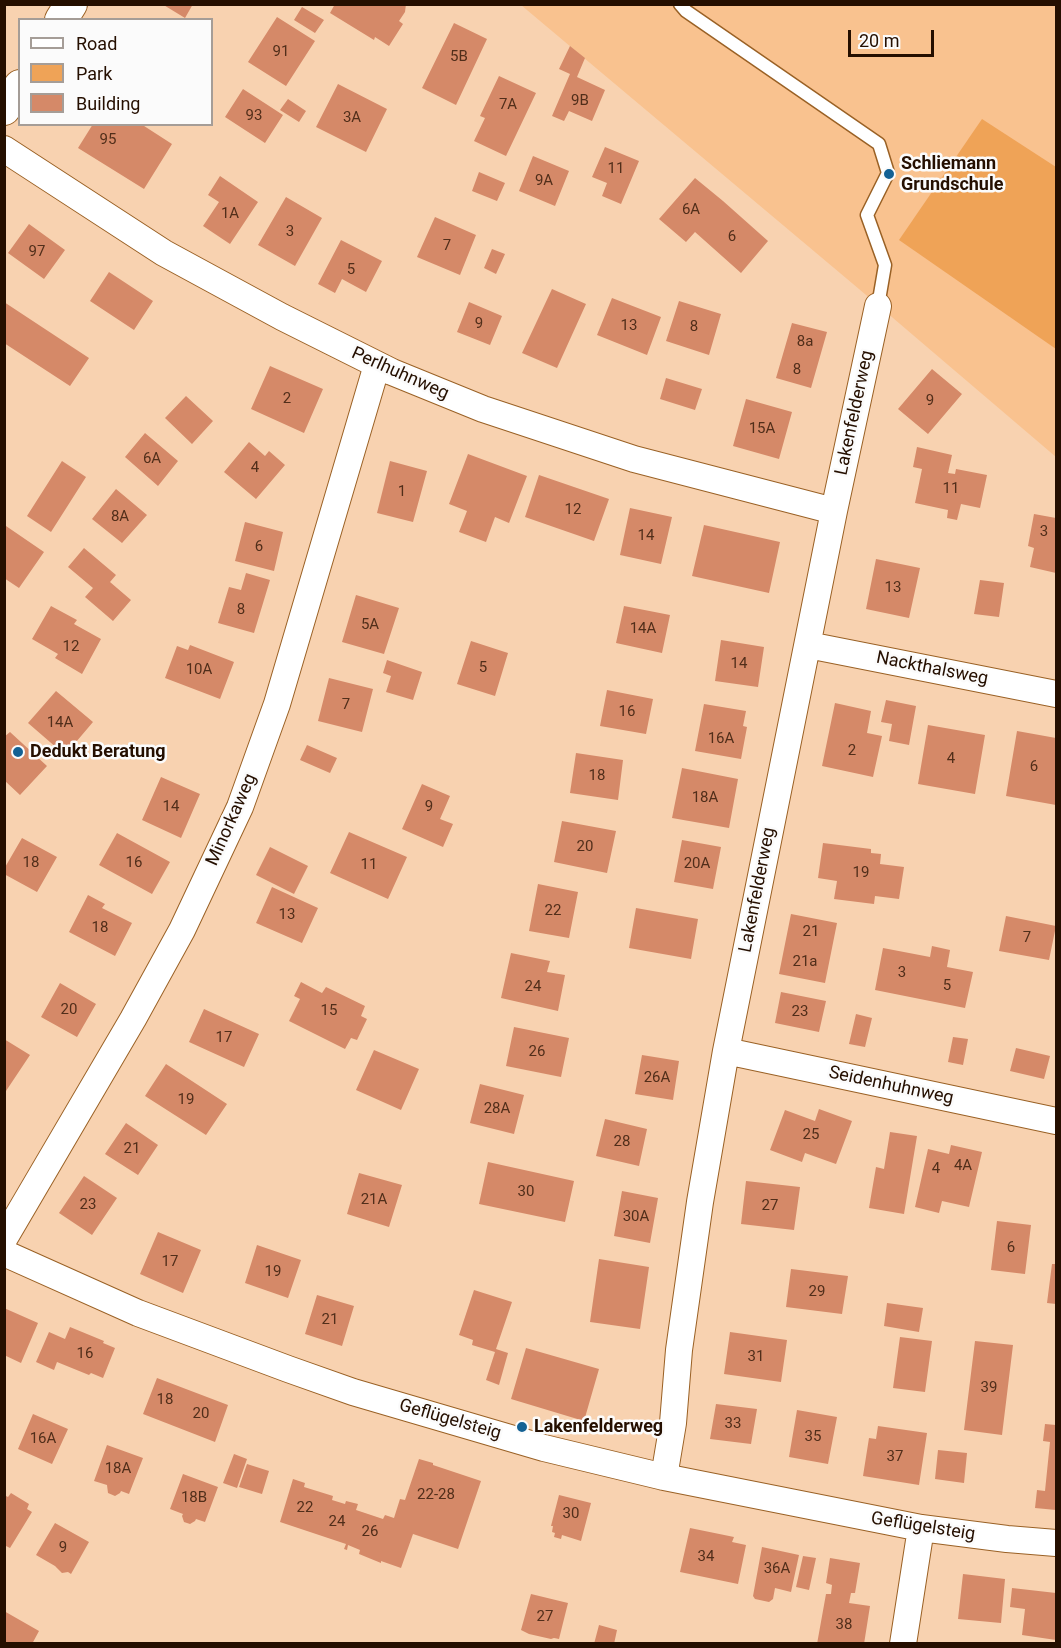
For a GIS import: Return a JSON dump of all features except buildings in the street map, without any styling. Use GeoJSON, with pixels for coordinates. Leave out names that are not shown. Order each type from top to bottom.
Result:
{"type":"FeatureCollection","features":[{"type":"Feature","properties":{"kind":"street"},"geometry":{"type":"LineString","coordinates":[[62,18],[71,4]]}},
{"type":"Feature","properties":{"kind":"street"},"geometry":{"type":"LineString","coordinates":[[4,110],[18,89]]}},
{"type":"Feature","properties":{"kind":"street","name":"Perlhuhnweg"},"geometry":{"type":"LineString","coordinates":[[4,149],[164,253],[376,365],[483,409],[554,434],[634,459],[834,511]]}},
{"type":"Feature","properties":{"kind":"street","name":"Lakenfelderweg"},"geometry":{"type":"LineString","coordinates":[[664,1477],[674,1423],[679,1350],[700,1202],[726,1052],[834,511],[878,306]]}},
{"type":"Feature","properties":{"kind":"street","name":"Minorkaweg"},"geometry":{"type":"LineString","coordinates":[[4,1239],[182,930],[240,807],[277,704],[376,365]]}},
{"type":"Feature","properties":{"kind":"street","name":"Nackthalsweg"},"geometry":{"type":"LineString","coordinates":[[808,645],[1056,694]]}},
{"type":"Feature","properties":{"kind":"street","name":"Seidenhuhnweg"},"geometry":{"type":"LineString","coordinates":[[726,1052],[1056,1121]]}},
{"type":"Feature","properties":{"kind":"street","name":"Geflügelsteig"},"geometry":{"type":"LineString","coordinates":[[4,1253],[138,1313],[353,1392],[544,1448],[664,1477],[921,1528],[1056,1543]]}},
{"type":"Feature","properties":{"kind":"street"},"geometry":{"type":"LineString","coordinates":[[903,1644],[921,1528]]}},
{"type":"Feature","properties":{"kind":"lane"},"geometry":{"type":"LineString","coordinates":[[680,4],[686,11],[879,144],[888,173],[867,215],[885,265],[878,306]]}},
{"type":"Feature","properties":{"kind":"shaded area","name":"Schliemann Grundschule"},"geometry":{"type":"Polygon","coordinates":[[[521,5],[1056,5],[1056,457],[859,289],[521,5]]]}},
{"type":"Feature","properties":{"kind":"green space"},"geometry":{"type":"Polygon","coordinates":[[[982,119],[1056,167],[1056,349],[899,240],[982,119]]]}},
{"type":"Feature","properties":{"kind":"place","name":"Schliemann Grundschule"},"geometry":{"type":"Point","coordinates":[889,174]}},
{"type":"Feature","properties":{"kind":"place","name":"Dedukt Beratung"},"geometry":{"type":"Point","coordinates":[18,752]}},
{"type":"Feature","properties":{"kind":"place","name":"Lakenfelderweg"},"geometry":{"type":"Point","coordinates":[522,1427]}}]}
